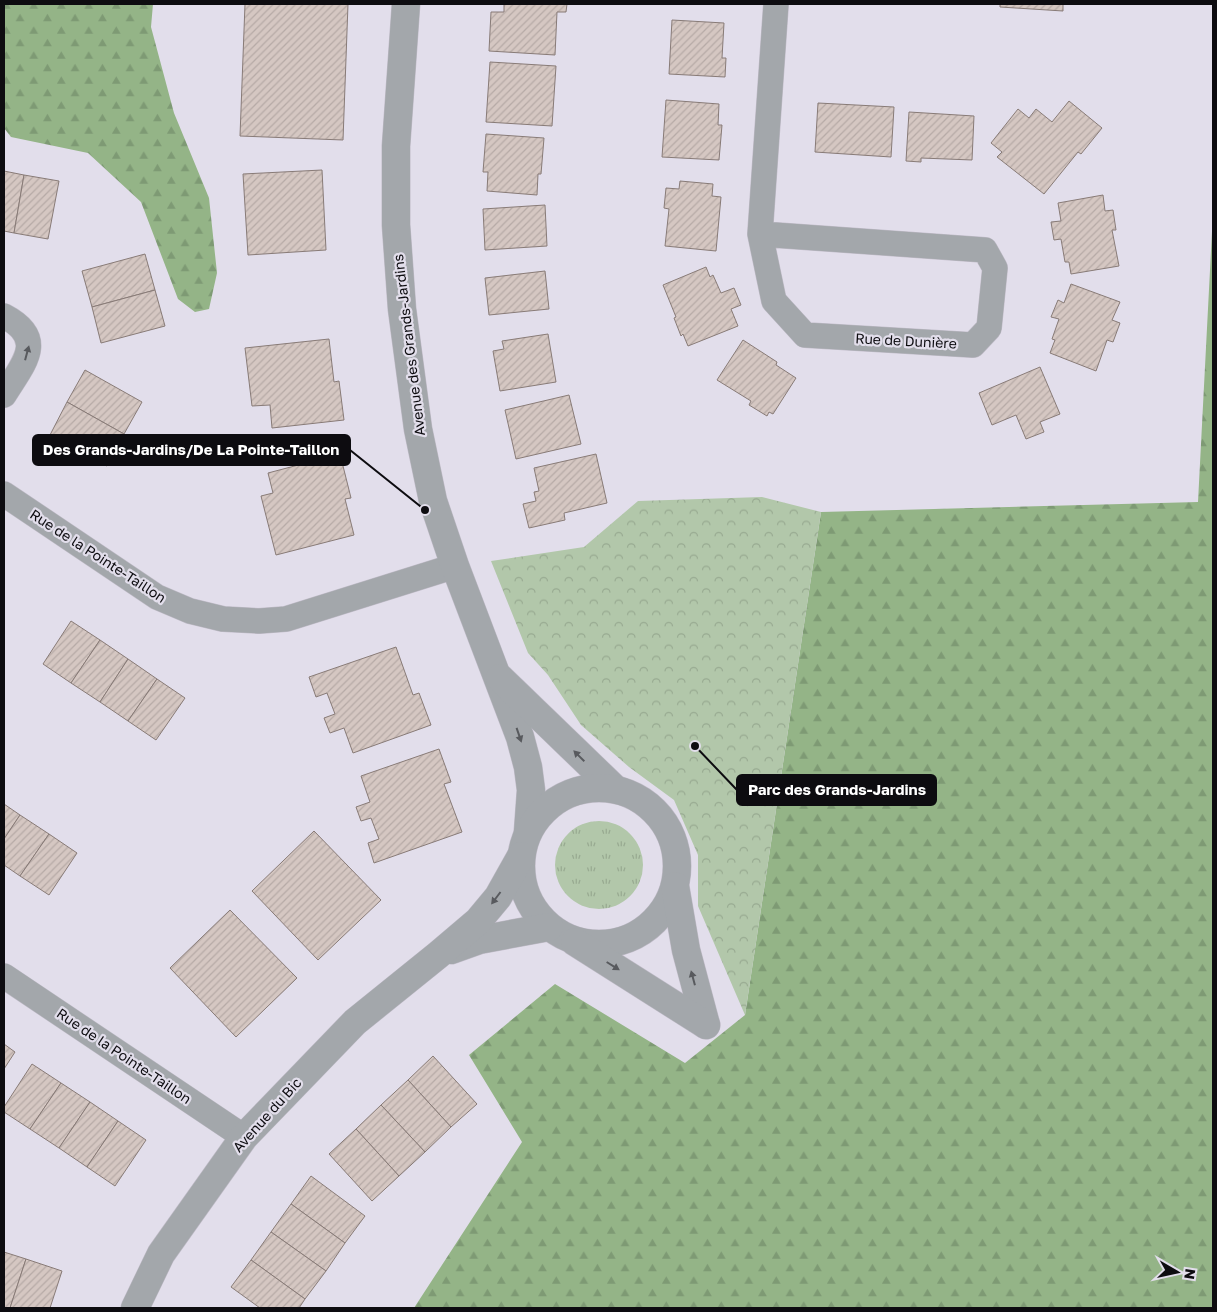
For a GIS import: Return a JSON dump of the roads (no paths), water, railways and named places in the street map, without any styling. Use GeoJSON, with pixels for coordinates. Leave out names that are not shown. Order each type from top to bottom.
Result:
{"type":"FeatureCollection","features":[{"type":"Feature","properties":{"kind":"street","name":"Avenue des Grands-Jardins"},"geometry":{"type":"LineString","coordinates":[[406,4],[396,146],[396,225],[402,309],[418,429],[433,501],[455,566],[520,737],[528,768],[531,790],[525,844]]}},
{"type":"Feature","properties":{"kind":"street","name":"Rue de Dunière"},"geometry":{"type":"LineString","coordinates":[[760,234],[985,250],[995,268],[989,328],[974,345],[805,335],[774,302],[760,234],[776,4]]}},
{"type":"Feature","properties":{"kind":"street"},"geometry":{"type":"LineString","coordinates":[[4,316],[16,322],[26,332],[30,346],[25,360],[4,395]]}},
{"type":"Feature","properties":{"kind":"street","name":"Rue de la Pointe-Taillon"},"geometry":{"type":"LineString","coordinates":[[4,494],[157,597],[190,612],[223,619],[259,621],[286,619],[455,566]]}},
{"type":"Feature","properties":{"kind":"street","name":"Avenue des Grands-Jardins"},"geometry":{"type":"LineString","coordinates":[[495,674],[614,789]]}},
{"type":"Feature","properties":{"kind":"street"},"geometry":{"type":"LineString","coordinates":[[589,788],[614,789],[638,798],[658,814],[671,836],[677,861],[675,886],[686,950],[706,1025],[560,934],[532,907],[522,883],[525,844],[544,810],[564,796],[589,788]]}},
{"type":"Feature","properties":{"kind":"street","name":"Avenue du Bic"},"geometry":{"type":"LineString","coordinates":[[135,1308],[161,1254],[244,1137],[355,1022],[478,921],[498,897],[525,844]]}},
{"type":"Feature","properties":{"kind":"street"},"geometry":{"type":"LineString","coordinates":[[560,934],[597,945],[623,941],[646,929],[664,910],[675,886]]}},
{"type":"Feature","properties":{"kind":"street","name":"Avenue du Bic"},"geometry":{"type":"LineString","coordinates":[[438,955],[479,940],[560,934]]}},
{"type":"Feature","properties":{"kind":"street","name":"Rue de la Pointe-Taillon"},"geometry":{"type":"LineString","coordinates":[[4,976],[244,1137]]}},
{"type":"Feature","properties":{"kind":"place","name":"Des Grands-Jardins/De La Pointe-Taillon"},"geometry":{"type":"Point","coordinates":[425,510]}},
{"type":"Feature","properties":{"kind":"place","name":"Parc des Grands-Jardins"},"geometry":{"type":"Point","coordinates":[695,746]}}]}
